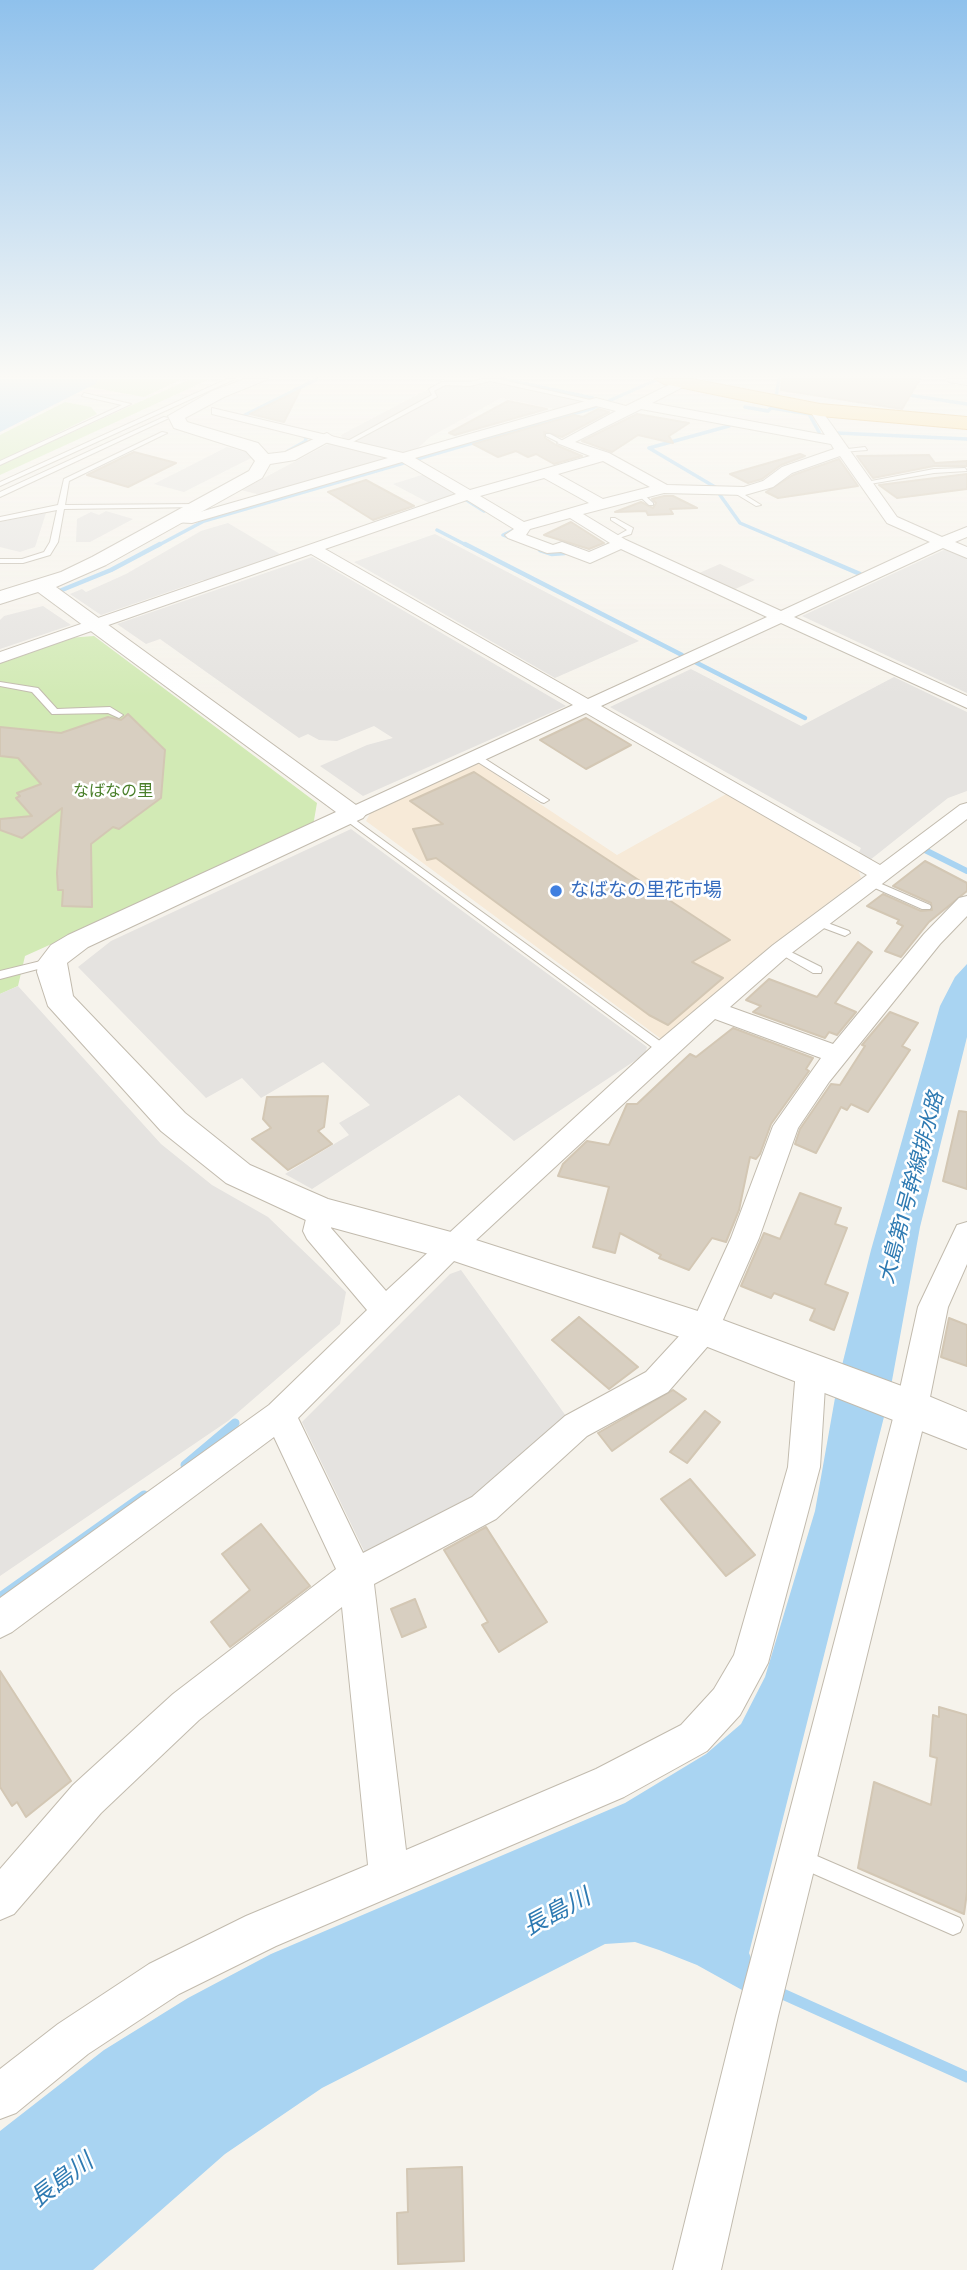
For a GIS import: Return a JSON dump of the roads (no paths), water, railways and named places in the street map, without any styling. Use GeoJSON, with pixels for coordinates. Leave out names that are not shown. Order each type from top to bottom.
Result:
{"type":"FeatureCollection","features":[{"type":"Feature","properties":{"kind":"street"},"geometry":{"type":"LineString","coordinates":[[0,598],[50,591],[238,485]]}},
{"type":"Feature","properties":{"kind":"street"},"geometry":{"type":"LineString","coordinates":[[177,519],[187,520],[319,485]]}},
{"type":"Feature","properties":{"kind":"street"},"geometry":{"type":"LineString","coordinates":[[451,485],[522,527],[639,493],[664,489],[735,491],[764,485]]}},
{"type":"Feature","properties":{"kind":"street"},"geometry":{"type":"LineString","coordinates":[[0,658],[504,485]]}},
{"type":"Feature","properties":{"kind":"street"},"geometry":{"type":"LineString","coordinates":[[568,485],[602,504]]}},
{"type":"Feature","properties":{"kind":"street"},"geometry":{"type":"LineString","coordinates":[[623,485],[639,493]]}},
{"type":"Feature","properties":{"kind":"street"},"geometry":{"type":"LineString","coordinates":[[657,485],[664,489]]}},
{"type":"Feature","properties":{"kind":"street"},"geometry":{"type":"LineString","coordinates":[[866,485],[897,524],[967,553]]}},
{"type":"Feature","properties":{"kind":"street"},"geometry":{"type":"LineString","coordinates":[[572,513],[618,541],[967,703]]}},
{"type":"Feature","properties":{"kind":"street"},"geometry":{"type":"LineString","coordinates":[[522,527],[523,530],[513,535],[552,550],[562,547],[590,558],[618,541]]}},
{"type":"Feature","properties":{"kind":"street"},"geometry":{"type":"LineString","coordinates":[[967,531],[78,941],[61,952],[53,962],[52,972],[59,999],[173,1122],[238,1174],[320,1211],[451,1246],[704,1329],[912,1407],[967,1431]]}},
{"type":"Feature","properties":{"kind":"street"},"geometry":{"type":"LineString","coordinates":[[315,550],[588,706],[876,878]]}},
{"type":"Feature","properties":{"kind":"street"},"geometry":{"type":"LineString","coordinates":[[50,591],[351,815]]}},
{"type":"Feature","properties":{"kind":"street"},"geometry":{"type":"LineString","coordinates":[[0,1620],[115,1533],[280,1415],[451,1246],[664,1050],[781,950],[967,809]]}},
{"type":"Feature","properties":{"kind":"street"},"geometry":{"type":"LineString","coordinates":[[0,1900],[87,1800],[186,1707],[356,1576],[484,1508],[576,1426],[657,1382],[704,1329],[745,1238],[786,1126],[838,1055],[932,939],[967,903]]}},
{"type":"Feature","properties":{"kind":"street"},"geometry":{"type":"LineString","coordinates":[[712,1009],[838,1055]]}},
{"type":"Feature","properties":{"kind":"street"},"geometry":{"type":"LineString","coordinates":[[320,1211],[317,1231],[386,1312]]}},
{"type":"Feature","properties":{"kind":"street"},"geometry":{"type":"LineString","coordinates":[[697,2270],[757,2016],[912,1407],[933,1307],[967,1233]]}},
{"type":"Feature","properties":{"kind":"street"},"geometry":{"type":"LineString","coordinates":[[0,2096],[73,2039],[164,1979],[261,1931],[610,1783],[694,1738],[727,1702],[750,1663],[804,1467],[816,1372]]}},
{"type":"Feature","properties":{"kind":"street"},"geometry":{"type":"LineString","coordinates":[[280,1415],[356,1576],[389,1877]]}},
{"type":"Feature","properties":{"kind":"lane"},"geometry":{"type":"LineString","coordinates":[[0,495],[22,485]]}},
{"type":"Feature","properties":{"kind":"lane"},"geometry":{"type":"LineString","coordinates":[[0,561],[23,561],[47,553],[54,542],[65,485]]}},
{"type":"Feature","properties":{"kind":"lane"},"geometry":{"type":"LineString","coordinates":[[735,491],[758,505]]}},
{"type":"Feature","properties":{"kind":"lane"},"geometry":{"type":"LineString","coordinates":[[639,493],[651,504]]}},
{"type":"Feature","properties":{"kind":"lane"},"geometry":{"type":"LineString","coordinates":[[0,519],[60,507],[202,506]]}},
{"type":"Feature","properties":{"kind":"lane"},"geometry":{"type":"LineString","coordinates":[[613,519],[631,529],[618,541]]}},
{"type":"Feature","properties":{"kind":"lane"},"geometry":{"type":"LineString","coordinates":[[0,684],[34,690],[55,712],[110,710],[119,715]]}},
{"type":"Feature","properties":{"kind":"lane"},"geometry":{"type":"LineString","coordinates":[[476,757],[544,800]]}},
{"type":"Feature","properties":{"kind":"lane"},"geometry":{"type":"LineString","coordinates":[[351,815],[664,1050]]}},
{"type":"Feature","properties":{"kind":"lane"},"geometry":{"type":"LineString","coordinates":[[876,878],[926,906]]}},
{"type":"Feature","properties":{"kind":"lane"},"geometry":{"type":"LineString","coordinates":[[817,922],[845,933]]}},
{"type":"Feature","properties":{"kind":"lane"},"geometry":{"type":"LineString","coordinates":[[781,950],[817,970]]}},
{"type":"Feature","properties":{"kind":"lane"},"geometry":{"type":"LineString","coordinates":[[0,975],[53,962]]}},
{"type":"Feature","properties":{"kind":"lane"},"geometry":{"type":"LineString","coordinates":[[797,1857],[953,1925]]}},
{"type":"Feature","properties":{"kind":"water"},"geometry":{"type":"Polygon","coordinates":[[[967,964],[967,1037],[920,1227],[889,1397],[749,1953],[755,1968],[751,1995],[697,1965],[659,1950],[635,1942],[605,1944],[322,2088],[225,2154],[93,2270],[0,2270],[0,2131],[104,2050],[188,1998],[271,1954],[625,1803],[706,1754],[741,1724],[765,1677],[815,1511],[838,1381],[871,1250],[940,1006],[955,977],[967,964]]]}},
{"type":"Feature","properties":{"kind":"waterway"},"geometry":{"type":"LineString","coordinates":[[157,546],[204,521],[328,485]]}},
{"type":"Feature","properties":{"kind":"waterway"},"geometry":{"type":"LineString","coordinates":[[712,485],[715,487]]}},
{"type":"Feature","properties":{"kind":"waterway"},"geometry":{"type":"LineString","coordinates":[[720,495],[740,523],[794,546]]}},
{"type":"Feature","properties":{"kind":"waterway"},"geometry":{"type":"LineString","coordinates":[[465,499],[484,511]]}},
{"type":"Feature","properties":{"kind":"waterway"},"geometry":{"type":"LineString","coordinates":[[513,539],[503,535],[516,529]]}},
{"type":"Feature","properties":{"kind":"waterway"},"geometry":{"type":"LineString","coordinates":[[437,530],[468,546]]}},
{"type":"Feature","properties":{"kind":"waterway"},"geometry":{"type":"LineString","coordinates":[[57,592],[111,570],[160,544]]}},
{"type":"Feature","properties":{"kind":"waterway"},"geometry":{"type":"LineString","coordinates":[[465,544],[682,655]]}},
{"type":"Feature","properties":{"kind":"waterway"},"geometry":{"type":"LineString","coordinates":[[790,544],[860,574]]}},
{"type":"Feature","properties":{"kind":"waterway"},"geometry":{"type":"LineString","coordinates":[[540,550],[552,554],[565,553]]}},
{"type":"Feature","properties":{"kind":"waterway"},"geometry":{"type":"LineString","coordinates":[[695,662],[805,718]]}},
{"type":"Feature","properties":{"kind":"waterway"},"geometry":{"type":"LineString","coordinates":[[925,850],[967,871]]}},
{"type":"Feature","properties":{"kind":"waterway"},"geometry":{"type":"LineString","coordinates":[[185,1465],[235,1423]]}},
{"type":"Feature","properties":{"kind":"waterway"},"geometry":{"type":"LineString","coordinates":[[0,1597],[144,1495]]}},
{"type":"Feature","properties":{"kind":"waterway"},"geometry":{"type":"LineString","coordinates":[[776,1991],[967,2077]]}},
{"type":"Feature","properties":{"kind":"place","name":"なばなの里花市場"},"geometry":{"type":"Point","coordinates":[556,891]}},
{"type":"Feature","properties":{"kind":"park label","name":"なばなの里"},"geometry":{"type":"Point","coordinates":[113,792]}},
{"type":"Feature","properties":{"kind":"water label","name":"大島第1号幹線排水路"},"geometry":{"type":"Point","coordinates":[912,1188]}},
{"type":"Feature","properties":{"kind":"water label","name":"長島川"},"geometry":{"type":"Point","coordinates":[557,1913]}},
{"type":"Feature","properties":{"kind":"water label","name":"長島川"},"geometry":{"type":"Point","coordinates":[62,2181]}}]}
